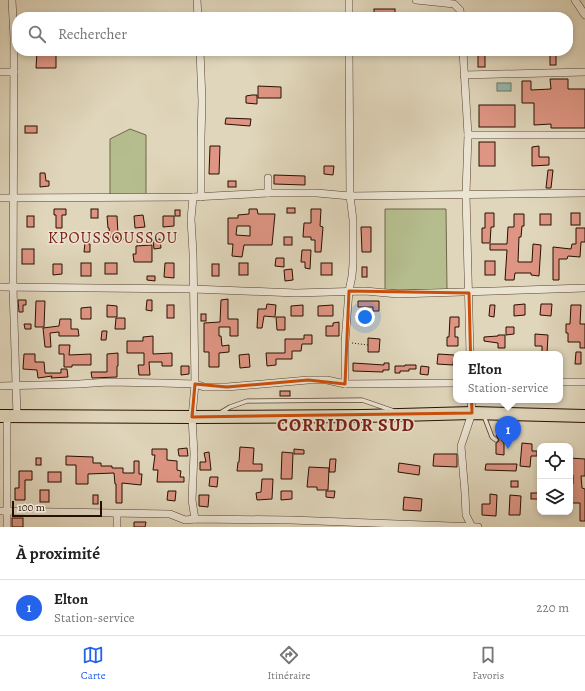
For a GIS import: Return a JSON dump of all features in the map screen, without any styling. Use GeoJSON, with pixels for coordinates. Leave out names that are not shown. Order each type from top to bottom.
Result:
{"type":"FeatureCollection","features":[{"type":"Feature","properties":{"kind":"highway"},"geometry":{"type":"LineString","coordinates":[[8,417],[364,416],[477,413],[585,416]]}},
{"type":"Feature","properties":{"kind":"street"},"geometry":{"type":"LineString","coordinates":[[12,0],[12,12]]}},
{"type":"Feature","properties":{"kind":"street"},"geometry":{"type":"LineString","coordinates":[[197,0],[198,12]]}},
{"type":"Feature","properties":{"kind":"street"},"geometry":{"type":"LineString","coordinates":[[349,0],[349,12]]}},
{"type":"Feature","properties":{"kind":"street"},"geometry":{"type":"LineString","coordinates":[[416,0],[454,4],[460,12]]}},
{"type":"Feature","properties":{"kind":"street"},"geometry":{"type":"LineString","coordinates":[[576,0],[585,15]]}},
{"type":"Feature","properties":{"kind":"street"},"geometry":{"type":"LineString","coordinates":[[7,527],[4,510],[8,417],[16,386],[13,287],[15,198],[14,56]]}},
{"type":"Feature","properties":{"kind":"street"},"geometry":{"type":"LineString","coordinates":[[200,56],[202,101],[200,137],[202,197]]}},
{"type":"Feature","properties":{"kind":"street"},"geometry":{"type":"LineString","coordinates":[[345,384],[345,342],[349,292],[354,264],[353,220],[350,196],[349,56]]}},
{"type":"Feature","properties":{"kind":"street"},"geometry":{"type":"LineString","coordinates":[[463,56],[468,135],[466,194],[470,351]]}},
{"type":"Feature","properties":{"kind":"street"},"geometry":{"type":"LineString","coordinates":[[0,72],[14,72]]}},
{"type":"Feature","properties":{"kind":"street"},"geometry":{"type":"LineString","coordinates":[[464,75],[585,72]]}},
{"type":"Feature","properties":{"kind":"street"},"geometry":{"type":"LineString","coordinates":[[468,135],[585,135]]}},
{"type":"Feature","properties":{"kind":"street"},"geometry":{"type":"LineString","coordinates":[[268,178],[268,193]]}},
{"type":"Feature","properties":{"kind":"street"},"geometry":{"type":"LineString","coordinates":[[0,198],[193,198],[268,193],[317,193],[350,196],[585,193]]}},
{"type":"Feature","properties":{"kind":"street"},"geometry":{"type":"LineString","coordinates":[[193,198],[191,219],[194,253],[193,289],[195,384],[192,417],[194,454],[192,500],[195,519]]}},
{"type":"Feature","properties":{"kind":"street"},"geometry":{"type":"LineString","coordinates":[[0,288],[193,289],[296,293],[365,291],[398,294],[469,293],[585,288]]}},
{"type":"Feature","properties":{"kind":"street"},"geometry":{"type":"LineString","coordinates":[[0,386],[108,382],[195,384],[204,388],[308,380],[327,380],[345,384],[453,383]]}},
{"type":"Feature","properties":{"kind":"street"},"geometry":{"type":"LineString","coordinates":[[563,382],[585,382]]}},
{"type":"Feature","properties":{"kind":"street"},"geometry":{"type":"LineString","coordinates":[[472,403],[477,413],[461,446],[466,515],[472,527]]}},
{"type":"Feature","properties":{"kind":"street"},"geometry":{"type":"LineString","coordinates":[[4,510],[117,514],[170,514],[185,523],[195,519],[279,520],[347,524],[478,527]]}},
{"type":"Feature","properties":{"kind":"street"},"geometry":{"type":"LineString","coordinates":[[117,514],[117,527]]}},
{"type":"Feature","properties":{"kind":"street"},"geometry":{"type":"LineString","coordinates":[[279,520],[286,527]]}},
{"type":"Feature","properties":{"kind":"lane"},"geometry":{"type":"LineString","coordinates":[[477,413],[492,437],[496,440]]}},
{"type":"Feature","properties":{"kind":"lane"},"geometry":{"type":"LineString","coordinates":[[504,440],[516,413]]}},
{"type":"Feature","properties":{"kind":"path"},"geometry":{"type":"LineString","coordinates":[[345,342],[368,345]]}},
{"type":"Feature","properties":{"kind":"highlighted area"},"geometry":{"type":"Polygon","coordinates":[[[349,291],[469,293],[472,413],[192,417],[195,384],[227,387],[308,380],[345,384],[349,291]]]}},
{"type":"Feature","properties":{"kind":"green space"},"geometry":{"type":"Polygon","coordinates":[[[130,129],[146,135],[146,195],[110,195],[110,139],[130,129]]]}},
{"type":"Feature","properties":{"kind":"green space"},"geometry":{"type":"Polygon","coordinates":[[[385,209],[446,209],[447,290],[385,290],[385,209]]]}},
{"type":"Feature","properties":{"kind":"water"},"geometry":{"type":"Polygon","coordinates":[[[497,83],[511,83],[511,91],[497,91],[497,83]]]}},
{"type":"Feature","properties":{"kind":"building"},"geometry":{"type":"Polygon","coordinates":[[[374,9],[395,9],[395,12],[374,12],[374,9]]]}},
{"type":"Feature","properties":{"kind":"building"},"geometry":{"type":"Polygon","coordinates":[[[37,56],[56,56],[56,68],[36,68],[37,56]]]}},
{"type":"Feature","properties":{"kind":"building"},"geometry":{"type":"Polygon","coordinates":[[[478,56],[485,56],[485,67],[478,67],[478,56]]]}},
{"type":"Feature","properties":{"kind":"building"},"geometry":{"type":"Polygon","coordinates":[[[550,56],[556,56],[556,65],[550,65],[550,56]]]}},
{"type":"Feature","properties":{"kind":"building"},"geometry":{"type":"Polygon","coordinates":[[[550,79],[568,79],[568,89],[585,89],[585,128],[551,128],[551,124],[534,125],[534,103],[522,103],[522,81],[531,81],[531,90],[551,89],[550,79]]]}},
{"type":"Feature","properties":{"kind":"building"},"geometry":{"type":"Polygon","coordinates":[[[258,86],[281,87],[281,98],[258,98],[258,86]]]}},
{"type":"Feature","properties":{"kind":"building"},"geometry":{"type":"Polygon","coordinates":[[[257,95],[257,104],[246,103],[246,96],[257,95]]]}},
{"type":"Feature","properties":{"kind":"building"},"geometry":{"type":"Polygon","coordinates":[[[479,105],[515,105],[515,127],[479,127],[479,105]]]}},
{"type":"Feature","properties":{"kind":"building"},"geometry":{"type":"Polygon","coordinates":[[[226,118],[251,119],[250,126],[225,124],[226,118]]]}},
{"type":"Feature","properties":{"kind":"building"},"geometry":{"type":"Polygon","coordinates":[[[25,126],[37,126],[37,133],[25,133],[25,126]]]}},
{"type":"Feature","properties":{"kind":"building"},"geometry":{"type":"Polygon","coordinates":[[[479,142],[495,142],[495,166],[479,166],[479,142]]]}},
{"type":"Feature","properties":{"kind":"building"},"geometry":{"type":"Polygon","coordinates":[[[210,146],[220,146],[219,174],[209,174],[210,146]]]}},
{"type":"Feature","properties":{"kind":"building"},"geometry":{"type":"Polygon","coordinates":[[[539,146],[539,157],[549,157],[549,165],[532,166],[532,147],[539,146]]]}},
{"type":"Feature","properties":{"kind":"building"},"geometry":{"type":"Polygon","coordinates":[[[324,166],[334,166],[333,175],[324,174],[324,166]]]}},
{"type":"Feature","properties":{"kind":"building"},"geometry":{"type":"Polygon","coordinates":[[[548,170],[553,170],[551,188],[546,188],[548,170]]]}},
{"type":"Feature","properties":{"kind":"building"},"geometry":{"type":"Polygon","coordinates":[[[40,173],[45,173],[46,181],[49,181],[49,186],[40,187],[40,173]]]}},
{"type":"Feature","properties":{"kind":"building"},"geometry":{"type":"Polygon","coordinates":[[[274,175],[305,176],[305,185],[274,184],[274,175]]]}},
{"type":"Feature","properties":{"kind":"building"},"geometry":{"type":"Polygon","coordinates":[[[228,181],[236,181],[236,187],[228,187],[228,181]]]}},
{"type":"Feature","properties":{"kind":"building"},"geometry":{"type":"Polygon","coordinates":[[[287,208],[295,208],[295,213],[287,213],[287,208]]]}},
{"type":"Feature","properties":{"kind":"building"},"geometry":{"type":"Polygon","coordinates":[[[54,209],[66,209],[66,215],[62,215],[62,228],[56,228],[56,215],[54,215],[54,209]]]}},
{"type":"Feature","properties":{"kind":"building"},"geometry":{"type":"Polygon","coordinates":[[[91,209],[98,209],[98,218],[91,218],[91,209]]]}},
{"type":"Feature","properties":{"kind":"building"},"geometry":{"type":"Polygon","coordinates":[[[249,209],[257,209],[258,214],[275,214],[272,245],[244,245],[242,257],[232,256],[233,244],[228,244],[228,218],[238,218],[238,215],[249,214],[249,209]],[[237,226],[236,235],[250,236],[250,226],[237,226]]]}},
{"type":"Feature","properties":{"kind":"building"},"geometry":{"type":"Polygon","coordinates":[[[311,209],[321,209],[320,226],[323,227],[321,252],[315,252],[315,240],[311,240],[311,237],[303,237],[304,223],[311,223],[311,209]]]}},
{"type":"Feature","properties":{"kind":"building"},"geometry":{"type":"Polygon","coordinates":[[[175,210],[180,210],[180,216],[175,216],[175,210]]]}},
{"type":"Feature","properties":{"kind":"building"},"geometry":{"type":"Polygon","coordinates":[[[485,213],[494,213],[494,227],[491,227],[490,243],[482,243],[482,228],[485,228],[485,213]]]}},
{"type":"Feature","properties":{"kind":"building"},"geometry":{"type":"Polygon","coordinates":[[[571,213],[580,213],[580,225],[571,225],[571,213]]]}},
{"type":"Feature","properties":{"kind":"building"},"geometry":{"type":"Polygon","coordinates":[[[514,214],[524,214],[524,226],[522,226],[521,237],[519,237],[518,262],[532,262],[533,244],[541,245],[539,276],[531,275],[531,273],[515,273],[514,280],[505,280],[507,250],[490,250],[490,244],[507,244],[508,227],[514,227],[514,214]]]}},
{"type":"Feature","properties":{"kind":"building"},"geometry":{"type":"Polygon","coordinates":[[[540,214],[551,214],[551,225],[540,225],[540,214]]]}},
{"type":"Feature","properties":{"kind":"building"},"geometry":{"type":"Polygon","coordinates":[[[143,215],[145,227],[135,228],[134,216],[143,215]]]}},
{"type":"Feature","properties":{"kind":"building"},"geometry":{"type":"Polygon","coordinates":[[[27,216],[34,216],[34,227],[27,227],[27,216]]]}},
{"type":"Feature","properties":{"kind":"building"},"geometry":{"type":"Polygon","coordinates":[[[107,216],[117,216],[118,234],[122,233],[123,240],[118,240],[117,237],[110,238],[107,216]]]}},
{"type":"Feature","properties":{"kind":"building"},"geometry":{"type":"Polygon","coordinates":[[[163,216],[174,216],[174,226],[163,227],[163,216]]]}},
{"type":"Feature","properties":{"kind":"building"},"geometry":{"type":"Polygon","coordinates":[[[361,227],[371,227],[371,252],[362,252],[361,227]]]}},
{"type":"Feature","properties":{"kind":"building"},"geometry":{"type":"Polygon","coordinates":[[[576,228],[585,228],[585,242],[581,242],[580,257],[568,256],[567,259],[559,259],[559,280],[553,280],[553,247],[571,249],[572,244],[576,244],[576,228]]]}},
{"type":"Feature","properties":{"kind":"building"},"geometry":{"type":"Polygon","coordinates":[[[284,237],[292,237],[292,245],[284,245],[284,237]]]}},
{"type":"Feature","properties":{"kind":"building"},"geometry":{"type":"Polygon","coordinates":[[[160,239],[161,248],[154,249],[153,240],[160,239]]]}},
{"type":"Feature","properties":{"kind":"building"},"geometry":{"type":"Polygon","coordinates":[[[85,243],[90,244],[90,252],[84,252],[85,243]]]}},
{"type":"Feature","properties":{"kind":"building"},"geometry":{"type":"Polygon","coordinates":[[[152,245],[152,262],[134,262],[133,254],[136,254],[136,246],[152,245]]]}},
{"type":"Feature","properties":{"kind":"building"},"geometry":{"type":"Polygon","coordinates":[[[22,249],[34,249],[34,264],[22,264],[22,249]]]}},
{"type":"Feature","properties":{"kind":"building"},"geometry":{"type":"Polygon","coordinates":[[[302,250],[311,250],[310,269],[305,268],[305,262],[301,262],[302,250]]]}},
{"type":"Feature","properties":{"kind":"building"},"geometry":{"type":"Polygon","coordinates":[[[276,258],[284,258],[284,267],[275,266],[276,258]]]}},
{"type":"Feature","properties":{"kind":"building"},"geometry":{"type":"Polygon","coordinates":[[[485,261],[495,261],[495,275],[485,275],[485,261]]]}},
{"type":"Feature","properties":{"kind":"building"},"geometry":{"type":"Polygon","coordinates":[[[81,263],[91,263],[91,276],[81,276],[81,263]]]}},
{"type":"Feature","properties":{"kind":"building"},"geometry":{"type":"Polygon","coordinates":[[[105,263],[117,263],[117,274],[105,274],[105,263]]]}},
{"type":"Feature","properties":{"kind":"building"},"geometry":{"type":"Polygon","coordinates":[[[165,263],[174,263],[174,278],[164,277],[165,263]]]}},
{"type":"Feature","properties":{"kind":"building"},"geometry":{"type":"Polygon","coordinates":[[[239,263],[248,263],[248,275],[239,275],[239,263]]]}},
{"type":"Feature","properties":{"kind":"building"},"geometry":{"type":"Polygon","coordinates":[[[321,263],[332,263],[332,275],[321,275],[321,263]]]}},
{"type":"Feature","properties":{"kind":"building"},"geometry":{"type":"Polygon","coordinates":[[[53,264],[62,264],[62,274],[53,275],[53,264]]]}},
{"type":"Feature","properties":{"kind":"building"},"geometry":{"type":"Polygon","coordinates":[[[212,264],[219,264],[219,276],[212,276],[212,264]]]}},
{"type":"Feature","properties":{"kind":"building"},"geometry":{"type":"Polygon","coordinates":[[[362,267],[367,267],[367,277],[362,277],[362,267]]]}},
{"type":"Feature","properties":{"kind":"building"},"geometry":{"type":"Polygon","coordinates":[[[292,269],[293,280],[285,281],[284,270],[292,269]]]}},
{"type":"Feature","properties":{"kind":"building"},"geometry":{"type":"Polygon","coordinates":[[[147,276],[155,276],[155,281],[147,280],[147,276]]]}},
{"type":"Feature","properties":{"kind":"building"},"geometry":{"type":"Polygon","coordinates":[[[228,299],[228,319],[238,319],[238,336],[230,336],[230,327],[219,327],[219,336],[221,336],[222,346],[229,345],[229,352],[219,353],[219,367],[209,367],[209,352],[204,352],[204,323],[220,322],[221,300],[228,299]]]}},
{"type":"Feature","properties":{"kind":"building"},"geometry":{"type":"Polygon","coordinates":[[[18,300],[26,300],[26,305],[23,305],[23,312],[19,312],[18,300]]]}},
{"type":"Feature","properties":{"kind":"building"},"geometry":{"type":"Polygon","coordinates":[[[147,300],[152,300],[152,311],[146,310],[147,300]]]}},
{"type":"Feature","properties":{"kind":"building"},"geometry":{"type":"Polygon","coordinates":[[[36,301],[45,301],[44,327],[35,327],[36,301]]]}},
{"type":"Feature","properties":{"kind":"building"},"geometry":{"type":"Polygon","coordinates":[[[358,301],[379,301],[379,311],[373,311],[373,307],[358,307],[358,301]]]}},
{"type":"Feature","properties":{"kind":"building"},"geometry":{"type":"Polygon","coordinates":[[[267,304],[276,305],[275,317],[264,316],[262,328],[257,328],[258,309],[266,309],[267,304]]]}},
{"type":"Feature","properties":{"kind":"building"},"geometry":{"type":"Polygon","coordinates":[[[525,304],[525,315],[514,316],[514,305],[525,304]]]}},
{"type":"Feature","properties":{"kind":"building"},"geometry":{"type":"Polygon","coordinates":[[[541,304],[552,304],[551,316],[540,315],[541,304]]]}},
{"type":"Feature","properties":{"kind":"building"},"geometry":{"type":"Polygon","coordinates":[[[107,305],[117,306],[117,317],[107,317],[107,305]]]}},
{"type":"Feature","properties":{"kind":"building"},"geometry":{"type":"Polygon","coordinates":[[[167,305],[174,305],[174,318],[167,318],[167,305]]]}},
{"type":"Feature","properties":{"kind":"building"},"geometry":{"type":"Polygon","coordinates":[[[303,305],[303,316],[291,316],[291,306],[303,305]]]}},
{"type":"Feature","properties":{"kind":"building"},"geometry":{"type":"Polygon","coordinates":[[[333,305],[333,316],[318,316],[318,306],[333,305]]]}},
{"type":"Feature","properties":{"kind":"building"},"geometry":{"type":"Polygon","coordinates":[[[490,305],[495,305],[494,317],[489,316],[490,305]]]}},
{"type":"Feature","properties":{"kind":"building"},"geometry":{"type":"Polygon","coordinates":[[[571,305],[581,305],[580,324],[585,324],[585,348],[580,348],[580,342],[568,342],[566,324],[570,324],[571,305]]]}},
{"type":"Feature","properties":{"kind":"building"},"geometry":{"type":"Polygon","coordinates":[[[91,307],[91,319],[81,319],[81,308],[91,307]]]}},
{"type":"Feature","properties":{"kind":"building"},"geometry":{"type":"Polygon","coordinates":[[[201,314],[206,314],[206,321],[201,321],[201,314]]]}},
{"type":"Feature","properties":{"kind":"building"},"geometry":{"type":"Polygon","coordinates":[[[276,317],[285,317],[285,330],[277,330],[276,317]]]}},
{"type":"Feature","properties":{"kind":"building"},"geometry":{"type":"Polygon","coordinates":[[[450,317],[459,317],[459,327],[455,327],[455,337],[458,337],[458,346],[447,346],[450,317]]]}},
{"type":"Feature","properties":{"kind":"building"},"geometry":{"type":"Polygon","coordinates":[[[116,318],[125,318],[125,329],[115,329],[116,318]]]}},
{"type":"Feature","properties":{"kind":"building"},"geometry":{"type":"Polygon","coordinates":[[[60,319],[71,319],[71,329],[78,329],[79,336],[59,336],[59,332],[50,333],[51,347],[45,347],[43,328],[59,326],[60,319]]]}},
{"type":"Feature","properties":{"kind":"building"},"geometry":{"type":"Polygon","coordinates":[[[339,322],[339,336],[326,336],[326,326],[333,326],[333,323],[339,322]]]}},
{"type":"Feature","properties":{"kind":"building"},"geometry":{"type":"Polygon","coordinates":[[[24,324],[31,324],[31,329],[25,329],[24,324]]]}},
{"type":"Feature","properties":{"kind":"building"},"geometry":{"type":"Polygon","coordinates":[[[506,327],[514,327],[514,334],[506,335],[506,327]]]}},
{"type":"Feature","properties":{"kind":"building"},"geometry":{"type":"Polygon","coordinates":[[[102,331],[107,331],[106,340],[101,340],[102,331]]]}},
{"type":"Feature","properties":{"kind":"building"},"geometry":{"type":"Polygon","coordinates":[[[535,334],[548,335],[547,351],[542,351],[542,346],[535,346],[535,334]]]}},
{"type":"Feature","properties":{"kind":"building"},"geometry":{"type":"Polygon","coordinates":[[[304,335],[312,335],[312,344],[302,344],[301,351],[292,351],[292,359],[276,359],[276,365],[267,366],[266,353],[285,353],[285,339],[304,339],[304,335]]]}},
{"type":"Feature","properties":{"kind":"building"},"geometry":{"type":"Polygon","coordinates":[[[505,335],[505,348],[498,348],[498,343],[484,341],[484,337],[505,335]]]}},
{"type":"Feature","properties":{"kind":"building"},"geometry":{"type":"Polygon","coordinates":[[[153,336],[153,354],[172,353],[172,366],[162,366],[162,362],[149,362],[150,375],[139,375],[138,365],[144,365],[144,353],[127,353],[127,341],[143,341],[143,337],[153,336]]]}},
{"type":"Feature","properties":{"kind":"building"},"geometry":{"type":"Polygon","coordinates":[[[368,338],[380,339],[379,352],[368,352],[368,338]]]}},
{"type":"Feature","properties":{"kind":"building"},"geometry":{"type":"Polygon","coordinates":[[[59,345],[70,345],[69,355],[91,354],[91,365],[72,365],[72,367],[64,367],[64,354],[59,354],[59,345]]]}},
{"type":"Feature","properties":{"kind":"building"},"geometry":{"type":"Polygon","coordinates":[[[576,352],[581,352],[581,364],[575,364],[576,352]]]}},
{"type":"Feature","properties":{"kind":"building"},"geometry":{"type":"Polygon","coordinates":[[[118,353],[117,377],[92,378],[91,372],[107,372],[107,354],[118,353]]]}},
{"type":"Feature","properties":{"kind":"building"},"geometry":{"type":"Polygon","coordinates":[[[24,354],[35,354],[35,362],[44,362],[45,373],[61,373],[61,369],[67,369],[68,377],[51,378],[52,376],[38,378],[37,370],[23,369],[24,354]]]}},
{"type":"Feature","properties":{"kind":"building"},"geometry":{"type":"Polygon","coordinates":[[[249,354],[250,367],[240,368],[239,355],[249,354]]]}},
{"type":"Feature","properties":{"kind":"building"},"geometry":{"type":"Polygon","coordinates":[[[438,354],[453,355],[453,365],[437,364],[438,354]]]}},
{"type":"Feature","properties":{"kind":"building"},"geometry":{"type":"Polygon","coordinates":[[[353,363],[384,365],[384,363],[389,363],[389,370],[383,370],[383,372],[353,371],[353,363]]]}},
{"type":"Feature","properties":{"kind":"building"},"geometry":{"type":"Polygon","coordinates":[[[416,365],[416,369],[409,369],[409,371],[400,371],[400,373],[395,373],[395,366],[416,365]]]}},
{"type":"Feature","properties":{"kind":"building"},"geometry":{"type":"Polygon","coordinates":[[[181,366],[189,366],[189,374],[181,375],[181,366]]]}},
{"type":"Feature","properties":{"kind":"building"},"geometry":{"type":"Polygon","coordinates":[[[421,366],[429,367],[428,375],[420,374],[421,366]]]}},
{"type":"Feature","properties":{"kind":"building"},"geometry":{"type":"Polygon","coordinates":[[[280,391],[290,391],[290,396],[280,396],[280,391]]]}},
{"type":"Feature","properties":{"kind":"building"},"geometry":{"type":"Polygon","coordinates":[[[496,435],[504,435],[501,440],[504,443],[504,455],[496,454],[496,443],[499,440],[496,435]]]}},
{"type":"Feature","properties":{"kind":"building"},"geometry":{"type":"Polygon","coordinates":[[[522,443],[532,444],[532,451],[537,451],[537,456],[531,456],[530,467],[520,466],[522,443]]]}},
{"type":"Feature","properties":{"kind":"building"},"geometry":{"type":"Polygon","coordinates":[[[240,447],[254,448],[253,464],[262,464],[262,471],[237,471],[240,447]]]}},
{"type":"Feature","properties":{"kind":"building"},"geometry":{"type":"Polygon","coordinates":[[[187,448],[188,456],[179,456],[178,449],[187,448]]]}},
{"type":"Feature","properties":{"kind":"building"},"geometry":{"type":"Polygon","coordinates":[[[152,449],[167,449],[167,460],[177,461],[177,470],[181,471],[180,477],[184,477],[184,482],[157,482],[158,470],[153,470],[155,455],[152,455],[152,449]]]}},
{"type":"Feature","properties":{"kind":"building"},"geometry":{"type":"Polygon","coordinates":[[[294,449],[304,450],[304,454],[294,454],[294,449]]]}},
{"type":"Feature","properties":{"kind":"building"},"geometry":{"type":"Polygon","coordinates":[[[209,452],[211,470],[200,470],[200,462],[206,462],[204,453],[209,452]]]}},
{"type":"Feature","properties":{"kind":"building"},"geometry":{"type":"Polygon","coordinates":[[[282,452],[293,453],[292,479],[281,479],[282,452]]]}},
{"type":"Feature","properties":{"kind":"building"},"geometry":{"type":"Polygon","coordinates":[[[434,454],[457,454],[457,467],[433,466],[434,454]]]}},
{"type":"Feature","properties":{"kind":"building"},"geometry":{"type":"Polygon","coordinates":[[[66,456],[93,457],[93,463],[101,463],[101,466],[112,466],[112,468],[123,468],[123,473],[134,473],[134,461],[139,461],[139,474],[142,474],[141,485],[122,483],[122,503],[116,503],[116,484],[114,473],[88,474],[88,484],[76,484],[76,465],[66,465],[66,456]]]}},
{"type":"Feature","properties":{"kind":"building"},"geometry":{"type":"Polygon","coordinates":[[[36,458],[41,458],[41,465],[36,465],[36,458]]]}},
{"type":"Feature","properties":{"kind":"building"},"geometry":{"type":"Polygon","coordinates":[[[573,458],[585,459],[585,476],[581,476],[582,488],[585,489],[585,521],[580,521],[580,503],[573,503],[573,458]]]}},
{"type":"Feature","properties":{"kind":"building"},"geometry":{"type":"Polygon","coordinates":[[[330,459],[336,459],[335,472],[329,472],[330,459]]]}},
{"type":"Feature","properties":{"kind":"building"},"geometry":{"type":"Polygon","coordinates":[[[399,463],[420,466],[419,475],[398,472],[399,463]]]}},
{"type":"Feature","properties":{"kind":"building"},"geometry":{"type":"Polygon","coordinates":[[[486,464],[517,464],[516,471],[485,470],[486,464]]]}},
{"type":"Feature","properties":{"kind":"building"},"geometry":{"type":"Polygon","coordinates":[[[309,467],[329,468],[328,490],[317,490],[317,487],[307,487],[309,467]]]}},
{"type":"Feature","properties":{"kind":"building"},"geometry":{"type":"Polygon","coordinates":[[[19,471],[32,471],[32,480],[25,480],[25,500],[15,500],[15,488],[19,488],[19,471]]]}},
{"type":"Feature","properties":{"kind":"building"},"geometry":{"type":"Polygon","coordinates":[[[48,472],[61,472],[61,482],[48,482],[48,472]]]}},
{"type":"Feature","properties":{"kind":"building"},"geometry":{"type":"Polygon","coordinates":[[[210,477],[218,477],[217,487],[209,486],[210,477]]]}},
{"type":"Feature","properties":{"kind":"building"},"geometry":{"type":"Polygon","coordinates":[[[262,479],[273,479],[272,499],[257,500],[256,493],[261,492],[262,479]]]}},
{"type":"Feature","properties":{"kind":"building"},"geometry":{"type":"Polygon","coordinates":[[[511,481],[518,481],[518,487],[511,487],[511,481]]]}},
{"type":"Feature","properties":{"kind":"building"},"geometry":{"type":"Polygon","coordinates":[[[40,490],[49,490],[49,502],[40,502],[40,490]]]}},
{"type":"Feature","properties":{"kind":"building"},"geometry":{"type":"Polygon","coordinates":[[[168,491],[176,491],[175,501],[167,500],[168,491]]]}},
{"type":"Feature","properties":{"kind":"building"},"geometry":{"type":"Polygon","coordinates":[[[281,491],[292,491],[292,499],[281,500],[281,491]]]}},
{"type":"Feature","properties":{"kind":"building"},"geometry":{"type":"Polygon","coordinates":[[[326,491],[335,491],[334,498],[326,497],[326,491]]]}},
{"type":"Feature","properties":{"kind":"building"},"geometry":{"type":"Polygon","coordinates":[[[531,493],[537,493],[537,499],[531,499],[531,493]]]}},
{"type":"Feature","properties":{"kind":"building"},"geometry":{"type":"Polygon","coordinates":[[[490,494],[497,495],[496,516],[482,515],[482,504],[490,504],[490,494]]]}},
{"type":"Feature","properties":{"kind":"building"},"geometry":{"type":"Polygon","coordinates":[[[93,495],[98,495],[98,504],[93,504],[93,495]]]}},
{"type":"Feature","properties":{"kind":"building"},"geometry":{"type":"Polygon","coordinates":[[[199,495],[209,495],[208,507],[199,506],[199,495]]]}},
{"type":"Feature","properties":{"kind":"building"},"geometry":{"type":"Polygon","coordinates":[[[510,495],[521,496],[520,515],[509,515],[510,495]]]}},
{"type":"Feature","properties":{"kind":"building"},"geometry":{"type":"Polygon","coordinates":[[[404,497],[422,499],[421,511],[403,510],[404,497]]]}},
{"type":"Feature","properties":{"kind":"building"},"geometry":{"type":"Polygon","coordinates":[[[12,518],[23,518],[23,527],[12,527],[12,518]]]}},
{"type":"Feature","properties":{"kind":"building"},"geometry":{"type":"Polygon","coordinates":[[[134,522],[146,522],[145,527],[134,527],[134,522]]]}},
{"type":"Feature","properties":{"kind":"place","name":"Elton"},"geometry":{"type":"Point","coordinates":[508,449]}},
{"type":"Feature","properties":{"kind":"district","name":"KPOUSSOUSSOU"},"geometry":{"type":"Point","coordinates":[113,238]}},
{"type":"Feature","properties":{"kind":"district","name":"CORRIDOR SUD"},"geometry":{"type":"Point","coordinates":[346,425]}}]}
